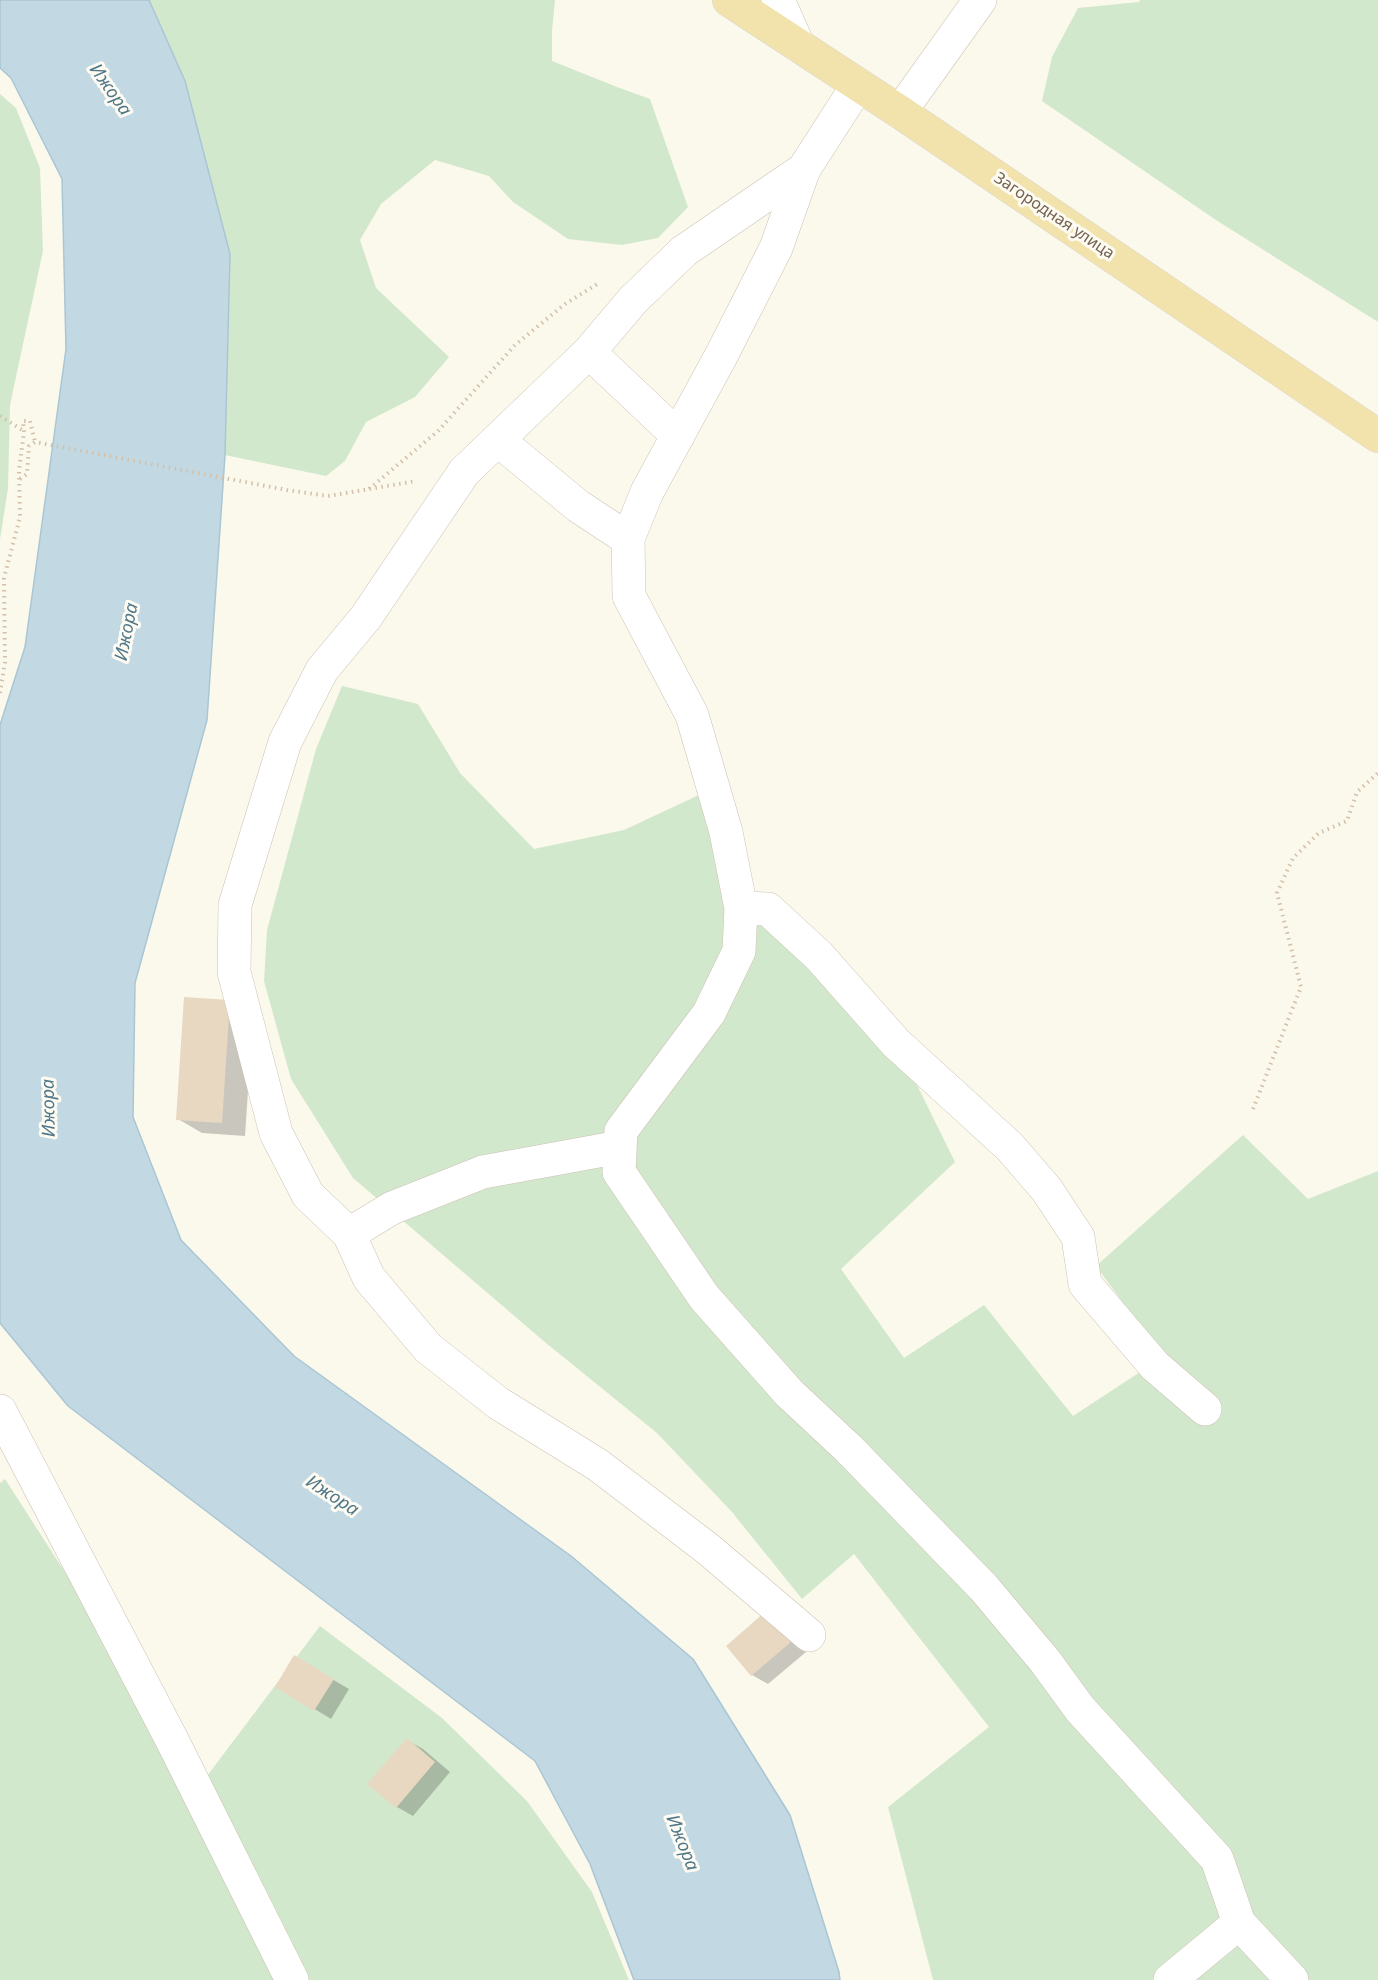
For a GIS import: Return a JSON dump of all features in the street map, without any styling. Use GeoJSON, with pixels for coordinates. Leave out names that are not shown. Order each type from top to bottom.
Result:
{"type":"FeatureCollection","features":[{"type":"Feature","properties":{"kind":"main road","name":"Загородная улица"},"geometry":{"type":"LineString","coordinates":[[729,0],[900,112],[1378,436]]}},
{"type":"Feature","properties":{"kind":"street"},"geometry":{"type":"LineString","coordinates":[[778,0],[798,45]]}},
{"type":"Feature","properties":{"kind":"street"},"geometry":{"type":"LineString","coordinates":[[900,112],[980,0]]}},
{"type":"Feature","properties":{"kind":"street"},"geometry":{"type":"LineString","coordinates":[[858,85],[804,169],[776,248],[721,356],[647,492],[628,538],[629,596],[692,715],[726,832],[741,908],[740,951],[708,1013],[621,1131],[619,1172],[704,1297],[789,1393],[849,1449],[984,1588],[1045,1661],[1080,1709],[1217,1859],[1239,1923],[1292,1980]]}},
{"type":"Feature","properties":{"kind":"street"},"geometry":{"type":"LineString","coordinates":[[804,169],[684,250],[633,300],[589,352],[464,472],[366,617],[322,670],[285,742],[235,905],[234,972],[276,1133],[308,1195],[349,1234],[369,1278],[428,1348],[498,1403],[598,1465],[708,1549],[809,1635]]}},
{"type":"Feature","properties":{"kind":"street"},"geometry":{"type":"LineString","coordinates":[[589,352],[678,436]]}},
{"type":"Feature","properties":{"kind":"street"},"geometry":{"type":"LineString","coordinates":[[498,440],[578,506],[628,538]]}},
{"type":"Feature","properties":{"kind":"street"},"geometry":{"type":"LineString","coordinates":[[741,908],[768,909],[819,956],[896,1042],[1010,1147],[1047,1190],[1078,1238],[1085,1284],[1155,1366],[1205,1409]]}},
{"type":"Feature","properties":{"kind":"street"},"geometry":{"type":"LineString","coordinates":[[349,1234],[392,1209],[483,1172],[620,1147]]}},
{"type":"Feature","properties":{"kind":"street"},"geometry":{"type":"LineString","coordinates":[[3,1428],[166,1730],[292,1980]]}},
{"type":"Feature","properties":{"kind":"street"},"geometry":{"type":"LineString","coordinates":[[1170,1980],[1239,1923]]}},
{"type":"Feature","properties":{"kind":"path"},"geometry":{"type":"LineString","coordinates":[[368,489],[438,431],[515,345],[565,304],[602,281]]}},
{"type":"Feature","properties":{"kind":"path"},"geometry":{"type":"LineString","coordinates":[[0,416],[24,432]]}},
{"type":"Feature","properties":{"kind":"path"},"geometry":{"type":"LineString","coordinates":[[0,693],[5,662],[4,578],[20,517],[19,470],[24,432],[23,422],[30,422],[35,442]]}},
{"type":"Feature","properties":{"kind":"path"},"geometry":{"type":"LineString","coordinates":[[20,479],[27,474],[29,446],[35,442],[328,496],[464,472]]}},
{"type":"Feature","properties":{"kind":"path"},"geometry":{"type":"LineString","coordinates":[[1253,1109],[1301,987],[1277,893],[1293,858],[1319,833],[1347,821],[1357,792],[1378,773]]}},
{"type":"Feature","properties":{"kind":"green space"},"geometry":{"type":"Polygon","coordinates":[[[149,0],[555,0],[552,61],[650,99],[688,207],[658,238],[622,245],[568,239],[513,202],[489,176],[435,160],[381,204],[360,240],[376,288],[449,357],[415,397],[366,422],[345,461],[326,476],[225,455],[230,254],[149,0]]]}},
{"type":"Feature","properties":{"kind":"green space"},"geometry":{"type":"Polygon","coordinates":[[[1140,0],[1378,0],[1378,322],[1216,220],[1042,101],[1052,57],[1078,8],[1139,2],[1140,0]]]}},
{"type":"Feature","properties":{"kind":"green space"},"geometry":{"type":"Polygon","coordinates":[[[0,94],[16,108],[40,168],[43,251],[10,405],[8,488],[0,539],[0,94]]]}},
{"type":"Feature","properties":{"kind":"green space"},"geometry":{"type":"Polygon","coordinates":[[[342,686],[418,704],[460,773],[534,849],[624,830],[701,794],[738,886],[882,1014],[955,1162],[841,1269],[904,1358],[984,1305],[1073,1416],[1163,1357],[1096,1266],[1243,1135],[1308,1199],[1378,1171],[1378,1980],[933,1980],[888,1807],[989,1727],[854,1554],[802,1599],[732,1512],[657,1433],[546,1343],[353,1178],[291,1079],[264,981],[267,930],[316,749],[342,686]]]}},
{"type":"Feature","properties":{"kind":"green space"},"geometry":{"type":"Polygon","coordinates":[[[5,1479],[201,1784],[320,1626],[442,1718],[527,1801],[592,1892],[629,1980],[0,1980],[0,1483],[5,1479]]]}},
{"type":"Feature","properties":{"kind":"water","name":"Ижора"},"geometry":{"type":"Polygon","coordinates":[[[0,0],[149,0],[185,81],[230,254],[225,455],[207,720],[135,983],[133,1117],[181,1240],[294,1356],[571,1556],[693,1659],[790,1815],[840,1980],[634,1980],[590,1864],[535,1761],[68,1406],[0,1323],[0,725],[25,647],[66,349],[62,179],[11,78],[0,68],[0,0]]]}},
{"type":"Feature","properties":{"kind":"building"},"geometry":{"type":"Polygon","coordinates":[[[184,997],[230,1000],[222,1123],[176,1120],[184,997]]]}},
{"type":"Feature","properties":{"kind":"building"},"geometry":{"type":"Polygon","coordinates":[[[765,1612],[791,1642],[751,1676],[726,1646],[765,1612]]]}},
{"type":"Feature","properties":{"kind":"building"},"geometry":{"type":"Polygon","coordinates":[[[294,1655],[334,1679],[314,1711],[275,1687],[294,1655]]]}},
{"type":"Feature","properties":{"kind":"building"},"geometry":{"type":"Polygon","coordinates":[[[407,1738],[435,1762],[396,1808],[367,1784],[407,1738]]]}}]}
